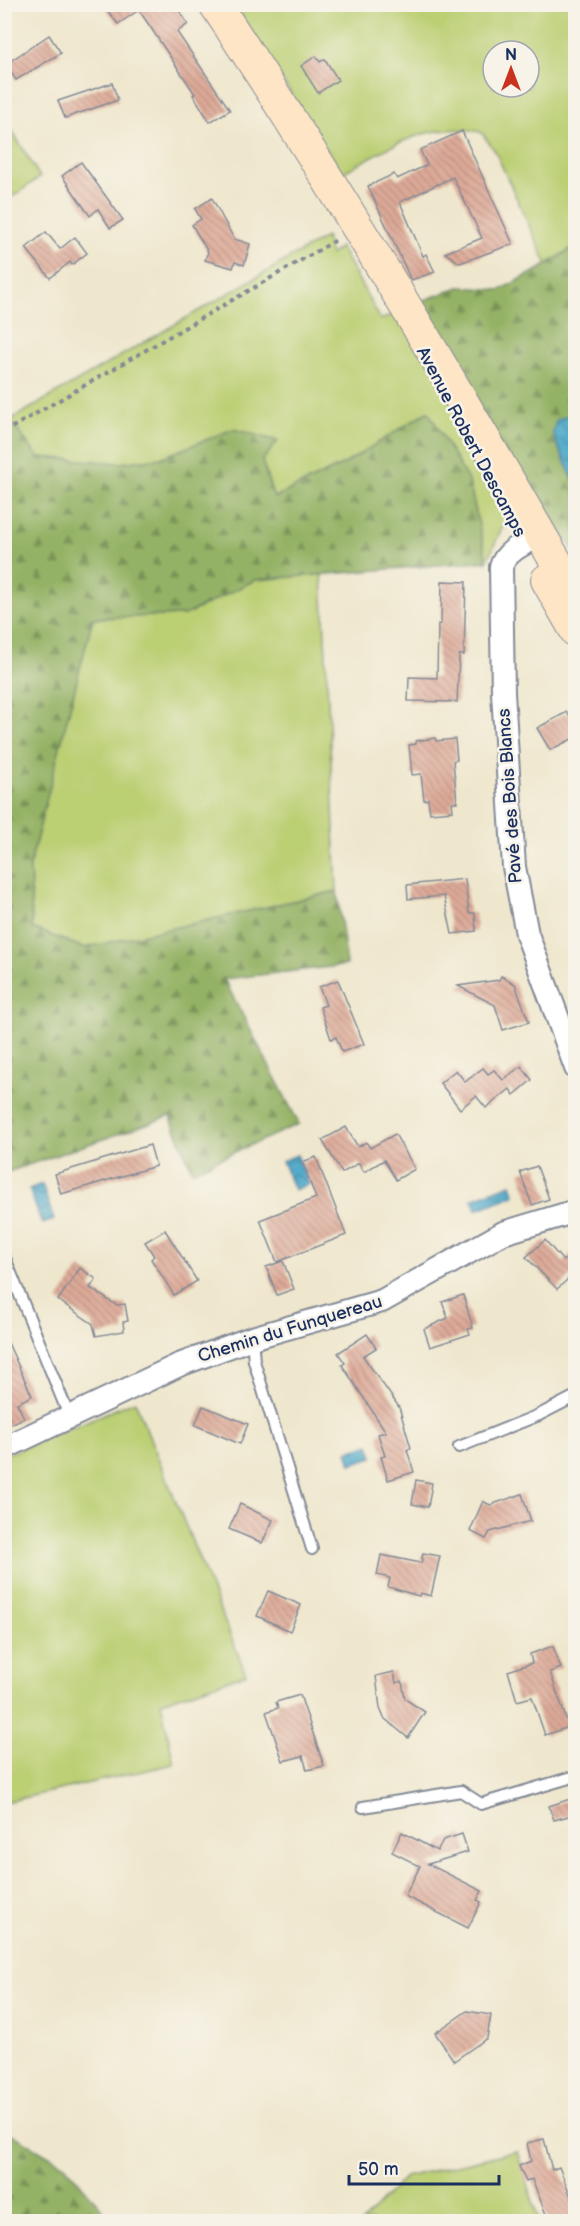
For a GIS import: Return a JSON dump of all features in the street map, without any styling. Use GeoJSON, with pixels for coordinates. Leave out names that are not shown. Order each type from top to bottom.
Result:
{"type":"FeatureCollection","features":[{"type":"Feature","properties":{"kind":"main road","name":"Avenue Robert Descamps"},"geometry":{"type":"LineString","coordinates":[[215,4],[303,140],[364,240],[533,539],[576,631]]}},
{"type":"Feature","properties":{"kind":"main road","name":"Avenue Robert Descamps"},"geometry":{"type":"LineString","coordinates":[[533,539],[576,596]]}},
{"type":"Feature","properties":{"kind":"street","name":"Pavé des Bois Blancs"},"geometry":{"type":"LineString","coordinates":[[533,539],[504,558],[501,567],[502,693],[512,844],[518,894],[527,934],[576,1068]]}},
{"type":"Feature","properties":{"kind":"street","name":"Chemin du Funquereau"},"geometry":{"type":"LineString","coordinates":[[4,1448],[179,1365],[252,1338],[382,1301],[494,1237],[519,1227],[576,1211]]}},
{"type":"Feature","properties":{"kind":"lane"},"geometry":{"type":"LineString","coordinates":[[4,1256],[70,1418]]}},
{"type":"Feature","properties":{"kind":"lane"},"geometry":{"type":"LineString","coordinates":[[252,1338],[254,1361],[312,1549]]}},
{"type":"Feature","properties":{"kind":"lane"},"geometry":{"type":"LineString","coordinates":[[459,1447],[576,1396]]}},
{"type":"Feature","properties":{"kind":"lane"},"geometry":{"type":"LineString","coordinates":[[363,1807],[461,1791],[481,1804],[576,1776]]}},
{"type":"Feature","properties":{"kind":"path"},"geometry":{"type":"LineString","coordinates":[[4,432],[364,240]]}},
{"type":"Feature","properties":{"kind":"green space"},"geometry":{"type":"Polygon","coordinates":[[[234,5],[575,5],[575,246],[547,265],[495,151],[481,132],[442,130],[392,146],[342,173],[234,5]]]}},
{"type":"Feature","properties":{"kind":"green space"},"geometry":{"type":"Polygon","coordinates":[[[5,119],[40,177],[4,202],[5,119]]]}},
{"type":"Feature","properties":{"kind":"green space"},"geometry":{"type":"Polygon","coordinates":[[[326,237],[331,255],[340,247],[381,320],[422,301],[503,448],[545,507],[502,528],[487,561],[469,482],[346,463],[273,498],[262,461],[277,441],[233,429],[161,458],[120,463],[38,457],[10,420],[326,237]]]}},
{"type":"Feature","properties":{"kind":"green space"},"geometry":{"type":"Polygon","coordinates":[[[575,246],[575,412],[553,433],[575,483],[575,553],[503,448],[422,301],[459,287],[500,290],[540,269],[575,246]]]}},
{"type":"Feature","properties":{"kind":"green space"},"geometry":{"type":"Polygon","coordinates":[[[428,411],[469,482],[487,561],[255,580],[185,615],[93,618],[30,864],[32,928],[84,948],[337,891],[347,965],[224,979],[299,1124],[192,1171],[170,1116],[5,1173],[5,424],[10,420],[38,457],[120,463],[161,458],[233,429],[278,441],[262,461],[274,498],[346,463],[428,411]]]}},
{"type":"Feature","properties":{"kind":"green space"},"geometry":{"type":"Polygon","coordinates":[[[322,574],[337,891],[84,948],[32,928],[30,864],[92,618],[185,615],[255,580],[322,574]]]}},
{"type":"Feature","properties":{"kind":"green space"},"geometry":{"type":"Polygon","coordinates":[[[135,1401],[246,1674],[161,1702],[174,1764],[5,1802],[5,1455],[135,1401]]]}},
{"type":"Feature","properties":{"kind":"green space"},"geometry":{"type":"Polygon","coordinates":[[[10,2133],[65,2165],[112,2221],[5,2221],[5,2134],[10,2133]]]}},
{"type":"Feature","properties":{"kind":"green space"},"geometry":{"type":"Polygon","coordinates":[[[517,2151],[539,2221],[362,2222],[405,2177],[517,2151]]]}},
{"type":"Feature","properties":{"kind":"water"},"geometry":{"type":"Polygon","coordinates":[[[576,412],[575,483],[553,433],[556,421],[576,412]]]}},
{"type":"Feature","properties":{"kind":"water"},"geometry":{"type":"Polygon","coordinates":[[[297,1155],[309,1184],[294,1190],[282,1161],[297,1155]]]}},
{"type":"Feature","properties":{"kind":"water"},"geometry":{"type":"Polygon","coordinates":[[[42,1184],[54,1220],[42,1224],[29,1189],[42,1184]]]}},
{"type":"Feature","properties":{"kind":"water"},"geometry":{"type":"Polygon","coordinates":[[[511,1184],[515,1195],[476,1210],[472,1199],[511,1184]]]}},
{"type":"Feature","properties":{"kind":"water"},"geometry":{"type":"Polygon","coordinates":[[[369,1445],[373,1457],[351,1464],[347,1451],[369,1445]]]}},
{"type":"Feature","properties":{"kind":"building"},"geometry":{"type":"Polygon","coordinates":[[[102,4],[175,4],[188,24],[177,32],[230,110],[210,122],[193,95],[195,94],[139,10],[118,24],[102,4]]]}},
{"type":"Feature","properties":{"kind":"building"},"geometry":{"type":"Polygon","coordinates":[[[49,35],[61,53],[16,80],[7,66],[9,62],[49,35]]]}},
{"type":"Feature","properties":{"kind":"building"},"geometry":{"type":"Polygon","coordinates":[[[316,56],[320,62],[325,59],[338,80],[318,93],[301,66],[316,56]]]}},
{"type":"Feature","properties":{"kind":"building"},"geometry":{"type":"Polygon","coordinates":[[[112,83],[118,100],[65,118],[58,101],[112,83]]]}},
{"type":"Feature","properties":{"kind":"building"},"geometry":{"type":"Polygon","coordinates":[[[462,131],[513,244],[460,263],[445,253],[482,238],[453,177],[400,202],[423,256],[426,254],[435,272],[411,280],[368,186],[394,174],[397,179],[427,165],[420,150],[462,131]]]}},
{"type":"Feature","properties":{"kind":"building"},"geometry":{"type":"Polygon","coordinates":[[[81,162],[123,220],[110,228],[98,209],[90,216],[62,176],[81,162]]]}},
{"type":"Feature","properties":{"kind":"building"},"geometry":{"type":"Polygon","coordinates":[[[212,198],[234,239],[250,244],[244,265],[235,262],[233,268],[205,260],[208,252],[192,225],[201,219],[195,209],[212,198]]]}},
{"type":"Feature","properties":{"kind":"building"},"geometry":{"type":"Polygon","coordinates":[[[46,232],[60,249],[75,237],[87,253],[72,265],[70,262],[50,278],[26,248],[46,232]]]}},
{"type":"Feature","properties":{"kind":"building"},"geometry":{"type":"Polygon","coordinates":[[[442,581],[466,582],[464,655],[459,655],[457,702],[408,701],[409,677],[437,678],[442,581]]]}},
{"type":"Feature","properties":{"kind":"building"},"geometry":{"type":"Polygon","coordinates":[[[567,712],[576,728],[576,737],[550,750],[537,728],[567,712]]]}},
{"type":"Feature","properties":{"kind":"building"},"geometry":{"type":"Polygon","coordinates":[[[435,738],[436,741],[455,739],[457,760],[453,761],[457,802],[452,802],[453,811],[430,813],[428,799],[424,800],[421,774],[412,775],[409,745],[416,744],[416,741],[435,738]]]}},
{"type":"Feature","properties":{"kind":"building"},"geometry":{"type":"Polygon","coordinates":[[[465,879],[469,913],[475,913],[476,931],[452,934],[444,896],[408,899],[407,885],[465,879]]]}},
{"type":"Feature","properties":{"kind":"building"},"geometry":{"type":"Polygon","coordinates":[[[501,976],[515,984],[529,1022],[503,1030],[495,1005],[458,986],[499,980],[501,976]]]}},
{"type":"Feature","properties":{"kind":"building"},"geometry":{"type":"Polygon","coordinates":[[[338,980],[364,1044],[342,1052],[336,1037],[331,1039],[320,1007],[326,1005],[319,987],[338,980]]]}},
{"type":"Feature","properties":{"kind":"building"},"geometry":{"type":"Polygon","coordinates":[[[521,1066],[532,1080],[514,1095],[510,1089],[486,1108],[476,1096],[460,1109],[440,1083],[456,1070],[465,1082],[483,1068],[488,1074],[494,1070],[503,1080],[521,1066]]]}},
{"type":"Feature","properties":{"kind":"building"},"geometry":{"type":"Polygon","coordinates":[[[346,1127],[358,1147],[366,1142],[370,1148],[395,1134],[415,1169],[396,1180],[384,1160],[364,1172],[359,1163],[342,1173],[322,1140],[346,1127]]]}},
{"type":"Feature","properties":{"kind":"building"},"geometry":{"type":"Polygon","coordinates":[[[150,1145],[156,1166],[61,1194],[55,1174],[150,1145]]]}},
{"type":"Feature","properties":{"kind":"building"},"geometry":{"type":"Polygon","coordinates":[[[316,1157],[346,1235],[277,1262],[260,1220],[316,1198],[302,1162],[316,1157]]]}},
{"type":"Feature","properties":{"kind":"building"},"geometry":{"type":"Polygon","coordinates":[[[537,1166],[549,1199],[532,1205],[520,1172],[537,1166]]]}},
{"type":"Feature","properties":{"kind":"building"},"geometry":{"type":"Polygon","coordinates":[[[165,1230],[197,1281],[174,1295],[151,1259],[154,1256],[145,1242],[165,1230]]]}},
{"type":"Feature","properties":{"kind":"building"},"geometry":{"type":"Polygon","coordinates":[[[545,1240],[563,1261],[576,1250],[576,1272],[557,1289],[526,1257],[545,1240]]]}},
{"type":"Feature","properties":{"kind":"building"},"geometry":{"type":"Polygon","coordinates":[[[283,1261],[294,1289],[277,1295],[266,1267],[283,1261]]]}},
{"type":"Feature","properties":{"kind":"building"},"geometry":{"type":"Polygon","coordinates":[[[80,1268],[96,1279],[90,1288],[116,1305],[125,1304],[128,1321],[123,1322],[124,1331],[96,1336],[93,1324],[58,1300],[80,1268]]]}},
{"type":"Feature","properties":{"kind":"building"},"geometry":{"type":"Polygon","coordinates":[[[463,1295],[473,1328],[468,1329],[470,1334],[430,1347],[424,1329],[448,1318],[442,1302],[463,1295]]]}},
{"type":"Feature","properties":{"kind":"building"},"geometry":{"type":"Polygon","coordinates":[[[4,1334],[32,1396],[17,1403],[24,1418],[4,1427],[4,1334]]]}},
{"type":"Feature","properties":{"kind":"building"},"geometry":{"type":"Polygon","coordinates":[[[367,1334],[376,1348],[363,1356],[399,1407],[411,1448],[407,1450],[414,1472],[388,1480],[381,1457],[385,1456],[378,1434],[386,1432],[342,1365],[345,1363],[338,1353],[367,1334]]]}},
{"type":"Feature","properties":{"kind":"building"},"geometry":{"type":"Polygon","coordinates":[[[203,1406],[248,1424],[240,1444],[195,1425],[203,1406]]]}},
{"type":"Feature","properties":{"kind":"building"},"geometry":{"type":"Polygon","coordinates":[[[416,1480],[432,1483],[428,1507],[412,1504],[416,1480]]]}},
{"type":"Feature","properties":{"kind":"building"},"geometry":{"type":"Polygon","coordinates":[[[522,1494],[531,1521],[490,1532],[486,1539],[470,1531],[483,1501],[490,1505],[522,1494]]]}},
{"type":"Feature","properties":{"kind":"building"},"geometry":{"type":"Polygon","coordinates":[[[240,1504],[273,1520],[262,1543],[229,1529],[240,1504]]]}},
{"type":"Feature","properties":{"kind":"building"},"geometry":{"type":"Polygon","coordinates":[[[423,1553],[440,1556],[431,1596],[420,1593],[419,1596],[388,1587],[390,1578],[377,1575],[381,1555],[421,1563],[423,1553]]]}},
{"type":"Feature","properties":{"kind":"building"},"geometry":{"type":"Polygon","coordinates":[[[268,1591],[301,1605],[290,1631],[257,1616],[268,1591]]]}},
{"type":"Feature","properties":{"kind":"building"},"geometry":{"type":"Polygon","coordinates":[[[553,1646],[561,1668],[550,1672],[569,1727],[545,1735],[532,1697],[517,1701],[508,1671],[532,1663],[530,1654],[553,1646]]]}},
{"type":"Feature","properties":{"kind":"building"},"geometry":{"type":"Polygon","coordinates":[[[394,1672],[396,1683],[402,1681],[405,1699],[425,1712],[408,1738],[384,1718],[380,1708],[376,1676],[394,1672]]]}},
{"type":"Feature","properties":{"kind":"building"},"geometry":{"type":"Polygon","coordinates":[[[300,1695],[324,1766],[307,1770],[303,1756],[283,1761],[266,1712],[278,1708],[276,1702],[300,1695]]]}},
{"type":"Feature","properties":{"kind":"building"},"geometry":{"type":"Polygon","coordinates":[[[576,1797],[576,1814],[554,1820],[549,1806],[576,1797]]]}},
{"type":"Feature","properties":{"kind":"building"},"geometry":{"type":"Polygon","coordinates":[[[402,1832],[437,1851],[443,1840],[462,1834],[468,1852],[428,1864],[482,1891],[477,1900],[481,1902],[468,1928],[405,1896],[420,1866],[392,1852],[402,1832]]]}},
{"type":"Feature","properties":{"kind":"building"},"geometry":{"type":"Polygon","coordinates":[[[467,2011],[491,2015],[487,2038],[454,2061],[435,2033],[467,2011]]]}},
{"type":"Feature","properties":{"kind":"building"},"geometry":{"type":"Polygon","coordinates":[[[544,2139],[552,2170],[559,2167],[576,2209],[576,2216],[563,2222],[549,2222],[532,2179],[526,2182],[519,2166],[531,2161],[527,2143],[544,2139]]]}}]}
